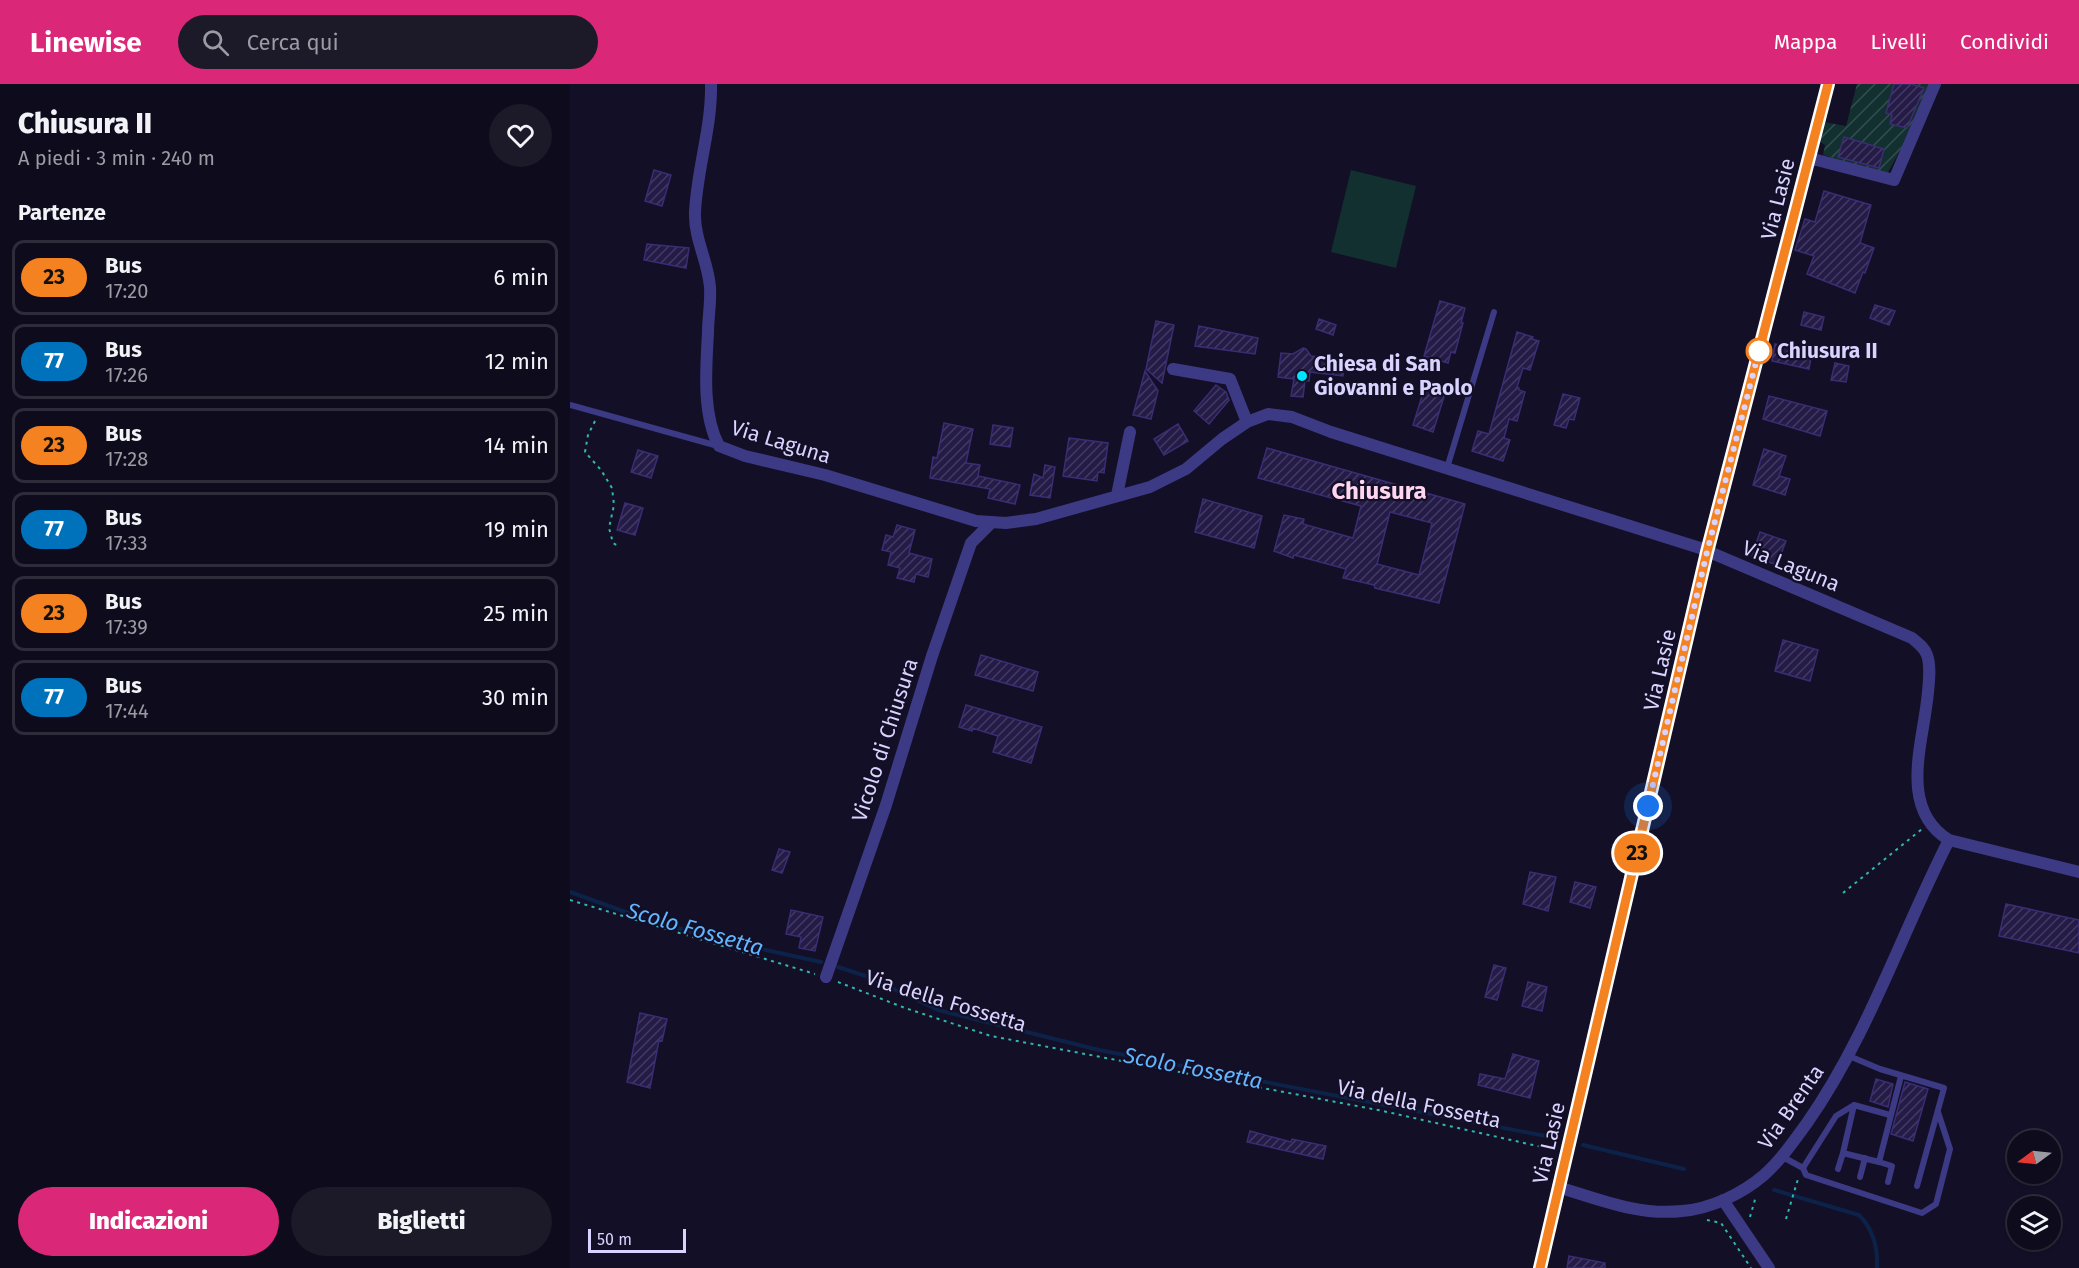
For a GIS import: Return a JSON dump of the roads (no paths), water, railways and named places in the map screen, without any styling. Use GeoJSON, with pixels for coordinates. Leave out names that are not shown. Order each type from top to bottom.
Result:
{"type":"FeatureCollection","features":[{"type":"Feature","properties":{"kind":"street","name":"Via Laguna"},"geometry":{"type":"LineString","coordinates":[[711,84],[712,105],[695,208],[695,226],[709,274],[711,294],[708,333],[708,411],[712,434],[719,446],[745,456],[825,476],[976,521],[1006,523],[1036,519],[1150,487],[1186,469],[1247,422],[1268,414],[1292,417],[1331,432],[1707,552],[1912,638],[1922,646],[1927,655],[1929,677],[1917,782],[1920,805],[1929,823],[1949,840],[2079,872]]}},
{"type":"Feature","properties":{"kind":"street","name":"Via Lasie"},"geometry":{"type":"LineString","coordinates":[[1540,1268],[1707,552],[1828,84]]}},
{"type":"Feature","properties":{"kind":"street"},"geometry":{"type":"LineString","coordinates":[[1809,158],[1894,180],[1935,84]]}},
{"type":"Feature","properties":{"kind":"street"},"geometry":{"type":"LineString","coordinates":[[1173,369],[1230,379],[1247,422]]}},
{"type":"Feature","properties":{"kind":"street"},"geometry":{"type":"LineString","coordinates":[[1117,495],[1130,432]]}},
{"type":"Feature","properties":{"kind":"street","name":"Vicolo di Chiusura"},"geometry":{"type":"LineString","coordinates":[[826,977],[886,805],[932,656],[971,543],[992,522]]}},
{"type":"Feature","properties":{"kind":"street","name":"Via Brenta"},"geometry":{"type":"LineString","coordinates":[[1558,1187],[1640,1211],[1682,1211],[1723,1200],[1746,1188],[1765,1174],[1817,1109],[1849,1056],[1926,884],[1949,840]]}},
{"type":"Feature","properties":{"kind":"street"},"geometry":{"type":"LineString","coordinates":[[1723,1200],[1769,1268]]}},
{"type":"Feature","properties":{"kind":"lane"},"geometry":{"type":"LineString","coordinates":[[1448,468],[1494,312]]}},
{"type":"Feature","properties":{"kind":"lane"},"geometry":{"type":"LineString","coordinates":[[570,405],[719,446]]}},
{"type":"Feature","properties":{"kind":"lane"},"geometry":{"type":"LineString","coordinates":[[1849,1056],[1901,1076],[1944,1088],[1917,1186]]}},
{"type":"Feature","properties":{"kind":"lane"},"geometry":{"type":"LineString","coordinates":[[1878,1162],[1901,1076]]}},
{"type":"Feature","properties":{"kind":"lane"},"geometry":{"type":"LineString","coordinates":[[1803,1168],[1836,1116],[1854,1105],[1890,1115]]}},
{"type":"Feature","properties":{"kind":"lane"},"geometry":{"type":"LineString","coordinates":[[1838,1169],[1854,1105]]}},
{"type":"Feature","properties":{"kind":"lane"},"geometry":{"type":"LineString","coordinates":[[1781,1156],[1803,1168],[1806,1175],[1922,1213],[1936,1204],[1950,1149],[1938,1112]]}},
{"type":"Feature","properties":{"kind":"lane"},"geometry":{"type":"LineString","coordinates":[[1843,1153],[1892,1166],[1888,1182]]}},
{"type":"Feature","properties":{"kind":"lane"},"geometry":{"type":"LineString","coordinates":[[1860,1177],[1865,1158]]}},
{"type":"Feature","properties":{"kind":"waterway","name":"Scolo Fossetta"},"geometry":{"type":"LineString","coordinates":[[570,892],[645,919],[725,941],[821,962]]}},
{"type":"Feature","properties":{"kind":"waterway","name":"Scolo Fossetta"},"geometry":{"type":"LineString","coordinates":[[838,967],[866,976],[938,1010],[1099,1050],[1556,1138]]}},
{"type":"Feature","properties":{"kind":"waterway","name":"Scolo Fossetta"},"geometry":{"type":"LineString","coordinates":[[1583,1145],[1684,1169]]}},
{"type":"Feature","properties":{"kind":"waterway","name":"Scolo Fossetta"},"geometry":{"type":"LineString","coordinates":[[1774,1190],[1859,1215],[1874,1240],[1877,1268]]}},
{"type":"Feature","properties":{"kind":"place","name":"Chiusura II"},"geometry":{"type":"Point","coordinates":[1759,351]}},
{"type":"Feature","properties":{"kind":"place","name":"Chiesa di San Giovanni e Paolo"},"geometry":{"type":"Point","coordinates":[1302,376]}},
{"type":"Feature","properties":{"kind":"district","name":"Chiusura"},"geometry":{"type":"Point","coordinates":[1379,491]}}]}
